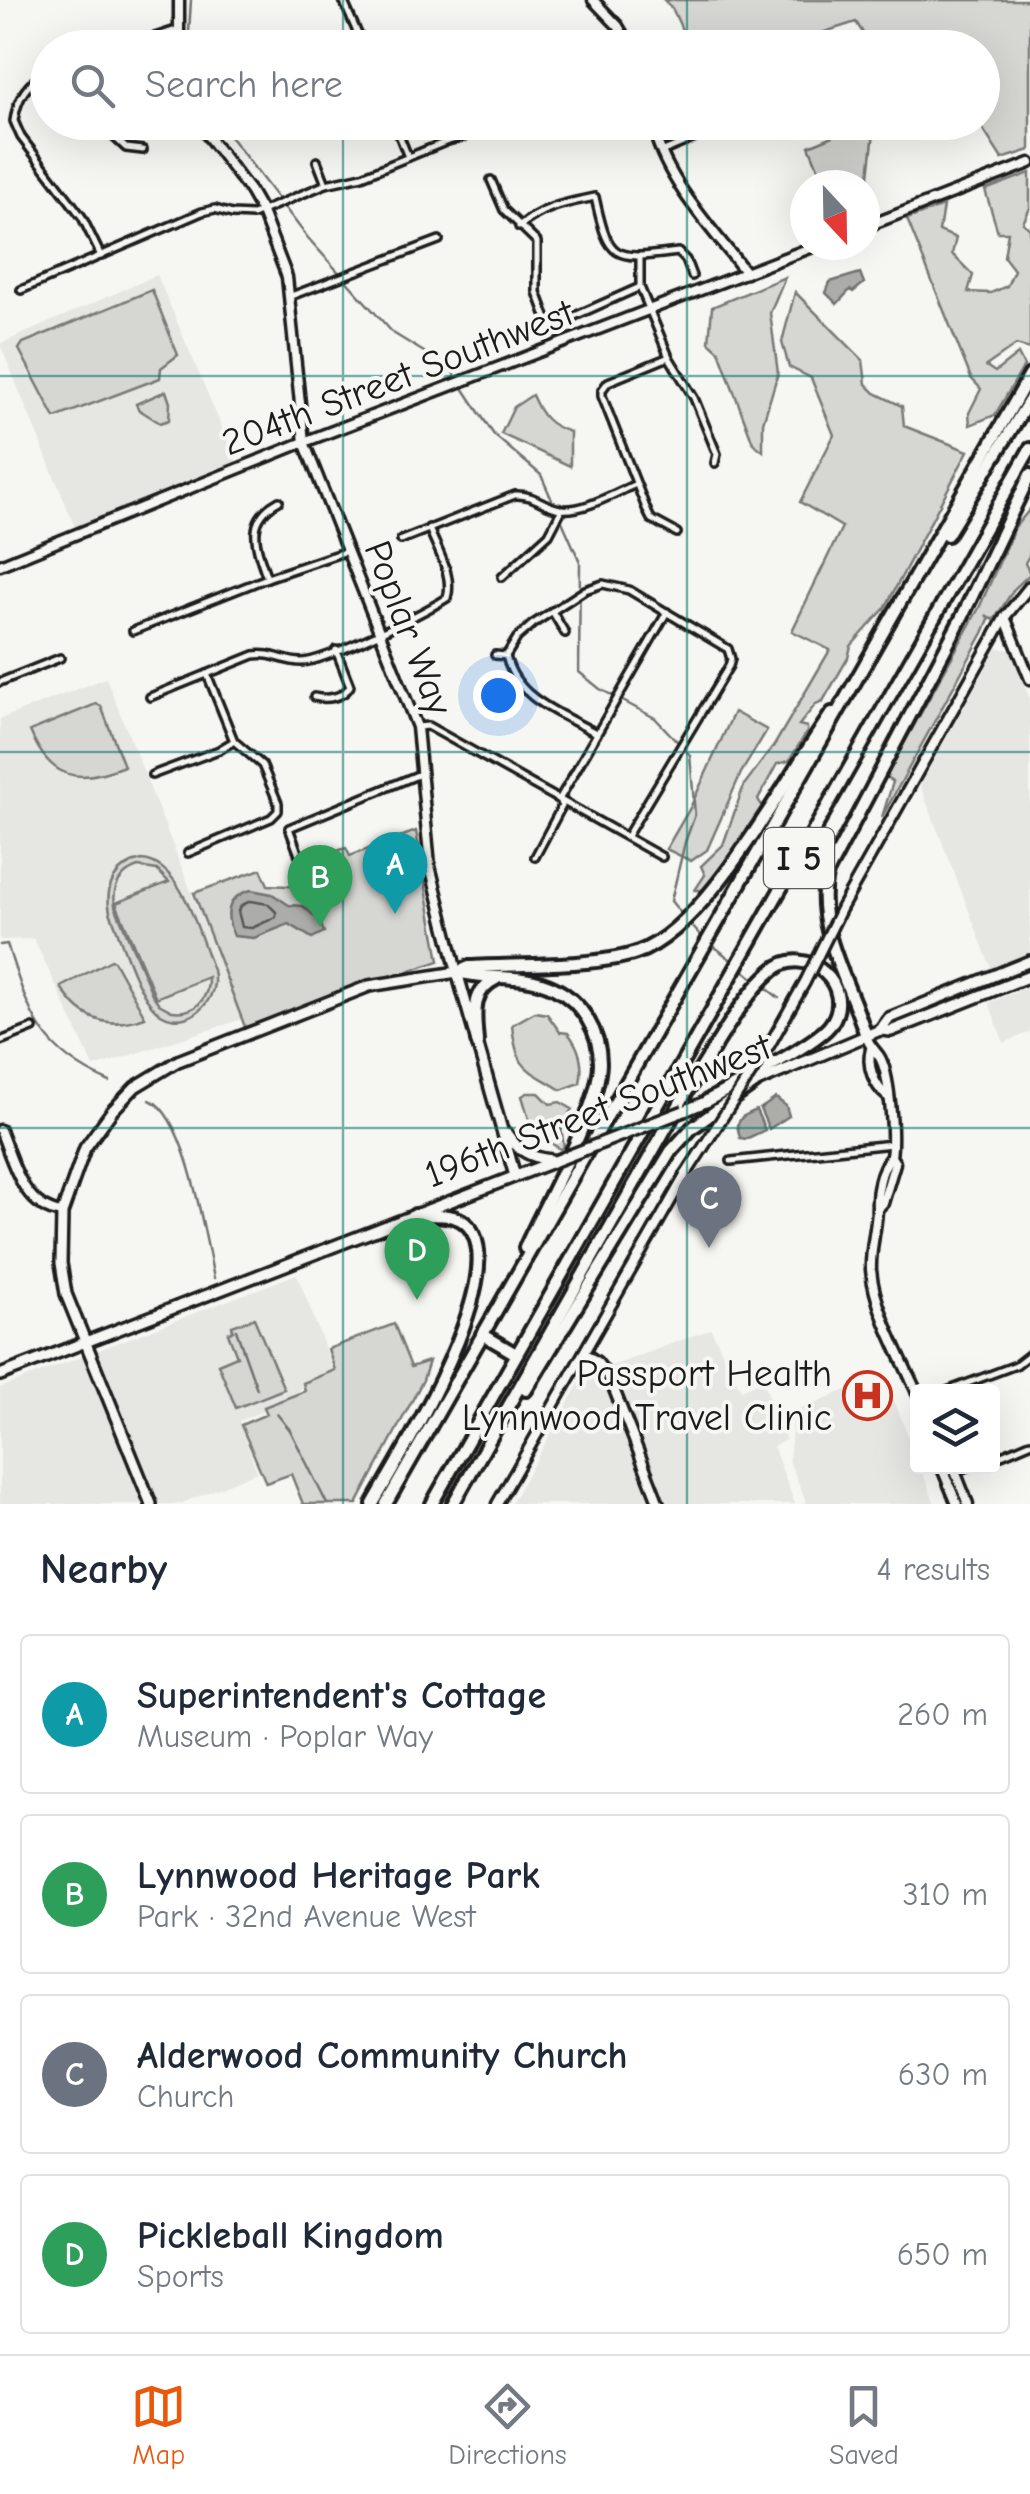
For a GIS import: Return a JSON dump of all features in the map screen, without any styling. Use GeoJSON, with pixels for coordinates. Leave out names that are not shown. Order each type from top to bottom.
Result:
{"type":"FeatureCollection","features":[{"type":"Feature","properties":{"kind":"highway","name":"I 5"},"geometry":{"type":"LineString","coordinates":[[386,1504],[1030,376]]}},
{"type":"Feature","properties":{"kind":"highway"},"geometry":{"type":"LineString","coordinates":[[457,972],[469,967],[622,957],[648,948],[679,929],[705,900],[868,661],[1030,399]]}},
{"type":"Feature","properties":{"kind":"highway","name":"I 5"},"geometry":{"type":"LineString","coordinates":[[432,1504],[1030,450]]}},
{"type":"Feature","properties":{"kind":"highway"},"geometry":{"type":"LineString","coordinates":[[866,1036],[827,926],[823,901],[826,875],[962,618],[1030,474]]}},
{"type":"Feature","properties":{"kind":"highway"},"geometry":{"type":"LineString","coordinates":[[453,1504],[687,1091],[724,1034],[778,966],[799,962],[825,972],[835,986],[838,1000],[836,1016],[825,1032],[707,1101]]}},
{"type":"Feature","properties":{"kind":"highway"},"geometry":{"type":"LineString","coordinates":[[457,972],[539,982],[575,1003],[594,1033],[600,1063],[587,1110],[500,1304]]}},
{"type":"Feature","properties":{"kind":"highway"},"geometry":{"type":"LineString","coordinates":[[476,1041],[476,997],[486,984],[501,977]]}},
{"type":"Feature","properties":{"kind":"highway"},"geometry":{"type":"LineString","coordinates":[[468,1479],[558,1341],[671,1151],[692,1128],[755,1083]]}},
{"type":"Feature","properties":{"kind":"highway"},"geometry":{"type":"LineString","coordinates":[[373,1504],[441,1378],[476,1286],[477,1248],[468,1226],[456,1218],[415,1215]]}},
{"type":"Feature","properties":{"kind":"highway"},"geometry":{"type":"LineString","coordinates":[[482,1334],[516,1354]]}},
{"type":"Feature","properties":{"kind":"main road"},"geometry":{"type":"LineString","coordinates":[[178,0],[179,29]]}},
{"type":"Feature","properties":{"kind":"main road"},"geometry":{"type":"LineString","coordinates":[[593,0],[618,30]]}},
{"type":"Feature","properties":{"kind":"main road","name":"Poplar Way"},"geometry":{"type":"LineString","coordinates":[[210,140],[250,190],[281,257],[291,296],[304,442],[417,727],[430,866],[515,1176]]}},
{"type":"Feature","properties":{"kind":"main road"},"geometry":{"type":"LineString","coordinates":[[657,140],[675,178],[746,273]]}},
{"type":"Feature","properties":{"kind":"main road"},"geometry":{"type":"LineString","coordinates":[[880,221],[1030,163]]}},
{"type":"Feature","properties":{"kind":"main road","name":"204th Street Southwest"},"geometry":{"type":"LineString","coordinates":[[0,565],[304,442],[790,256]]}},
{"type":"Feature","properties":{"kind":"main road"},"geometry":{"type":"LineString","coordinates":[[302,416],[312,430],[326,434]]}},
{"type":"Feature","properties":{"kind":"main road"},"geometry":{"type":"LineString","coordinates":[[497,1504],[686,1174],[770,1044],[1005,617],[1030,586]]}},
{"type":"Feature","properties":{"kind":"main road"},"geometry":{"type":"LineString","coordinates":[[1005,617],[1030,679]]}},
{"type":"Feature","properties":{"kind":"main road","name":"196th Street Southwest"},"geometry":{"type":"LineString","coordinates":[[0,1376],[755,1083],[880,1030],[889,1018],[1030,962]]}},
{"type":"Feature","properties":{"kind":"main road"},"geometry":{"type":"LineString","coordinates":[[151,1504],[84,1345],[66,1294],[61,1263],[62,1213],[74,1172],[95,1132],[135,1087],[210,1048],[368,986],[457,972]]}},
{"type":"Feature","properties":{"kind":"main road","name":"196th Street Southwest"},"geometry":{"type":"LineString","coordinates":[[880,1030],[892,1032],[1030,976]]}},
{"type":"Feature","properties":{"kind":"main road"},"geometry":{"type":"LineString","coordinates":[[866,1036],[879,1056],[890,1086],[891,1157],[895,1163],[883,1204],[877,1209],[871,1244],[873,1283],[914,1384]]}},
{"type":"Feature","properties":{"kind":"main road"},"geometry":{"type":"LineString","coordinates":[[501,1124],[517,1147],[529,1155],[555,1161]]}},
{"type":"Feature","properties":{"kind":"main road"},"geometry":{"type":"LineString","coordinates":[[0,1130],[24,1188],[41,1206],[62,1213]]}},
{"type":"Feature","properties":{"kind":"main road"},"geometry":{"type":"LineString","coordinates":[[584,1352],[610,1379],[659,1504]]}},
{"type":"Feature","properties":{"kind":"main road"},"geometry":{"type":"LineString","coordinates":[[950,1474],[956,1504]]}},
{"type":"Feature","properties":{"kind":"main road"},"geometry":{"type":"LineString","coordinates":[[951,1474],[968,1504]]}},
{"type":"Feature","properties":{"kind":"street"},"geometry":{"type":"LineString","coordinates":[[343,0],[356,30]]}},
{"type":"Feature","properties":{"kind":"street"},"geometry":{"type":"LineString","coordinates":[[30,84],[15,113],[17,128],[82,217],[100,256]]}},
{"type":"Feature","properties":{"kind":"street"},"geometry":{"type":"LineString","coordinates":[[117,140],[126,148],[144,150]]}},
{"type":"Feature","properties":{"kind":"street"},"geometry":{"type":"LineString","coordinates":[[401,140],[408,157]]}},
{"type":"Feature","properties":{"kind":"street"},"geometry":{"type":"LineString","coordinates":[[21,290],[210,209],[242,216],[262,212],[326,184],[362,176],[458,140]]}},
{"type":"Feature","properties":{"kind":"street"},"geometry":{"type":"LineString","coordinates":[[660,152],[690,140]]}},
{"type":"Feature","properties":{"kind":"street"},"geometry":{"type":"LineString","coordinates":[[318,161],[326,184]]}},
{"type":"Feature","properties":{"kind":"street"},"geometry":{"type":"LineString","coordinates":[[491,180],[504,210],[537,242],[537,292],[550,327],[640,286]]}},
{"type":"Feature","properties":{"kind":"street"},"geometry":{"type":"LineString","coordinates":[[518,227],[532,214],[559,204],[595,198],[603,237],[610,247],[640,257],[678,252],[692,276]]}},
{"type":"Feature","properties":{"kind":"street"},"geometry":{"type":"LineString","coordinates":[[291,296],[438,240]]}},
{"type":"Feature","properties":{"kind":"street"},"geometry":{"type":"LineString","coordinates":[[640,257],[640,286],[669,357],[694,398],[717,454],[716,463]]}},
{"type":"Feature","properties":{"kind":"street"},"geometry":{"type":"LineString","coordinates":[[669,357],[614,379],[602,390],[651,518],[677,533]]}},
{"type":"Feature","properties":{"kind":"street"},"geometry":{"type":"LineString","coordinates":[[401,540],[515,494],[532,496],[562,509],[580,507],[636,484]]}},
{"type":"Feature","properties":{"kind":"street"},"geometry":{"type":"LineString","coordinates":[[267,578],[256,547],[258,520],[262,510],[280,502]]}},
{"type":"Feature","properties":{"kind":"street"},"geometry":{"type":"LineString","coordinates":[[502,578],[549,534],[562,509]]}},
{"type":"Feature","properties":{"kind":"street"},"geometry":{"type":"LineString","coordinates":[[150,696],[266,653],[304,663],[419,616],[448,598],[449,579],[429,528]]}},
{"type":"Feature","properties":{"kind":"street"},"geometry":{"type":"LineString","coordinates":[[133,631],[347,551]]}},
{"type":"Feature","properties":{"kind":"street"},"geometry":{"type":"LineString","coordinates":[[596,733],[527,694],[513,678],[506,656],[517,638],[584,590],[603,584],[629,590],[728,649],[731,659],[627,836]]}},
{"type":"Feature","properties":{"kind":"street"},"geometry":{"type":"LineString","coordinates":[[552,612],[565,633]]}},
{"type":"Feature","properties":{"kind":"street"},"geometry":{"type":"LineString","coordinates":[[535,857],[562,806],[560,798],[666,612]]}},
{"type":"Feature","properties":{"kind":"street"},"geometry":{"type":"LineString","coordinates":[[314,697],[338,696],[350,686],[336,650]]}},
{"type":"Feature","properties":{"kind":"street"},"geometry":{"type":"LineString","coordinates":[[495,655],[506,656]]}},
{"type":"Feature","properties":{"kind":"street"},"geometry":{"type":"LineString","coordinates":[[0,682],[60,658]]}},
{"type":"Feature","properties":{"kind":"street"},"geometry":{"type":"LineString","coordinates":[[188,853],[271,818],[278,811],[262,765],[234,741],[207,674]]}},
{"type":"Feature","properties":{"kind":"street"},"geometry":{"type":"LineString","coordinates":[[417,727],[428,726],[662,857]]}},
{"type":"Feature","properties":{"kind":"street"},"geometry":{"type":"LineString","coordinates":[[152,775],[234,741]]}},
{"type":"Feature","properties":{"kind":"street"},"geometry":{"type":"LineString","coordinates":[[309,882],[288,828],[423,772]]}},
{"type":"Feature","properties":{"kind":"street"},"geometry":{"type":"LineString","coordinates":[[0,1041],[34,1028]]}},
{"type":"Feature","properties":{"kind":"street"},"geometry":{"type":"LineString","coordinates":[[730,1162],[893,1144]]}},
{"type":"Feature","properties":{"kind":"street"},"geometry":{"type":"LineString","coordinates":[[965,1384],[1016,1365],[1030,1354]]}},
{"type":"Feature","properties":{"kind":"street"},"geometry":{"type":"LineString","coordinates":[[1000,1456],[1030,1444]]}},
{"type":"Feature","properties":{"kind":"shaded area"},"geometry":{"type":"Polygon","coordinates":[[[664,0],[1030,0],[1030,150],[1002,159],[990,140],[1000,140],[1000,30],[861,30],[856,22],[831,30],[682,30],[664,0]]]}},
{"type":"Feature","properties":{"kind":"shaded area"},"geometry":{"type":"Polygon","coordinates":[[[824,140],[873,140],[870,170],[819,170],[809,146],[824,140]]]}},
{"type":"Feature","properties":{"kind":"shaded area"},"geometry":{"type":"Polygon","coordinates":[[[1030,173],[1030,208],[1023,223],[1030,229],[1030,349],[1016,345],[986,366],[995,372],[1018,354],[1024,366],[995,415],[970,425],[969,413],[981,389],[971,378],[907,219],[943,206],[939,231],[956,238],[952,254],[973,275],[968,292],[991,293],[1007,286],[1014,270],[1004,257],[1008,232],[998,232],[985,190],[1030,173]]]}},
{"type":"Feature","properties":{"kind":"shaded area"},"geometry":{"type":"Polygon","coordinates":[[[157,275],[237,463],[75,527],[0,344],[157,275]]]}},
{"type":"Feature","properties":{"kind":"shaded area"},"geometry":{"type":"Polygon","coordinates":[[[785,277],[770,313],[778,373],[763,423],[763,451],[753,443],[719,351],[709,342],[712,307],[785,277]]]}},
{"type":"Feature","properties":{"kind":"shaded area"},"geometry":{"type":"Polygon","coordinates":[[[152,290],[178,355],[161,368],[160,378],[55,418],[19,349],[23,343],[152,290]]]}},
{"type":"Feature","properties":{"kind":"shaded area"},"geometry":{"type":"Polygon","coordinates":[[[795,292],[863,360],[866,384],[902,406],[904,426],[968,451],[885,608],[851,646],[823,701],[799,725],[807,727],[807,732],[789,761],[777,764],[758,799],[762,806],[706,890],[695,890],[705,875],[701,866],[723,845],[744,785],[775,744],[830,650],[792,631],[842,527],[800,502],[834,435],[811,378],[789,367],[782,342],[795,292]]]}},
{"type":"Feature","properties":{"kind":"shaded area"},"geometry":{"type":"Polygon","coordinates":[[[166,391],[169,420],[160,423],[138,409],[136,404],[166,391]]]}},
{"type":"Feature","properties":{"kind":"shaded area"},"geometry":{"type":"Polygon","coordinates":[[[532,395],[546,419],[570,432],[570,466],[501,434],[514,407],[532,395]]]}},
{"type":"Feature","properties":{"kind":"shaded area"},"geometry":{"type":"Polygon","coordinates":[[[1030,509],[1030,554],[1025,563],[1030,574],[1014,589],[994,620],[986,615],[989,619],[983,633],[882,817],[893,782],[886,776],[979,608],[1015,527],[1030,509]]]}},
{"type":"Feature","properties":{"kind":"shaded area"},"geometry":{"type":"Polygon","coordinates":[[[997,648],[1010,650],[1030,699],[1030,955],[992,970],[920,785],[997,648]]]}},
{"type":"Feature","properties":{"kind":"shaded area"},"geometry":{"type":"Polygon","coordinates":[[[106,678],[242,1019],[94,1067],[34,939],[0,940],[0,719],[106,678]]]}},
{"type":"Feature","properties":{"kind":"shaded area"},"geometry":{"type":"Polygon","coordinates":[[[96,704],[101,706],[124,766],[92,775],[67,774],[47,759],[30,731],[96,704]]]}},
{"type":"Feature","properties":{"kind":"shaded area"},"geometry":{"type":"Polygon","coordinates":[[[734,712],[767,730],[741,773],[707,850],[691,861],[666,849],[690,808],[734,712]]]}},
{"type":"Feature","properties":{"kind":"shaded area"},"geometry":{"type":"Polygon","coordinates":[[[416,831],[439,961],[245,1027],[194,893],[261,869],[268,885],[307,887],[331,877],[323,855],[346,848],[350,856],[416,831]]]}},
{"type":"Feature","properties":{"kind":"shaded area"},"geometry":{"type":"Polygon","coordinates":[[[142,860],[156,864],[179,887],[213,970],[211,995],[204,1006],[184,1018],[161,1014],[145,997],[110,912],[109,894],[114,878],[142,860]],[[138,867],[126,873],[116,887],[115,906],[152,994],[159,1004],[172,1011],[187,1010],[203,999],[208,977],[156,998],[116,903],[169,882],[157,870],[138,867]]]}},
{"type":"Feature","properties":{"kind":"shaded area"},"geometry":{"type":"Polygon","coordinates":[[[111,960],[145,1017],[120,1023],[97,1020],[78,1008],[61,987],[111,960]]]}},
{"type":"Feature","properties":{"kind":"shaded area"},"geometry":{"type":"Polygon","coordinates":[[[1030,986],[1030,1032],[1004,1043],[989,1003],[1030,986]]]}},
{"type":"Feature","properties":{"kind":"shaded area"},"geometry":{"type":"Polygon","coordinates":[[[535,1012],[547,1014],[560,1032],[568,1033],[572,1039],[581,1063],[580,1083],[561,1090],[521,1060],[512,1025],[535,1012]]]}},
{"type":"Feature","properties":{"kind":"shaded area"},"geometry":{"type":"Polygon","coordinates":[[[539,1093],[550,1104],[560,1102],[572,1109],[561,1127],[564,1147],[535,1139],[522,1096],[539,1093]]]}},
{"type":"Feature","properties":{"kind":"shaded area"},"geometry":{"type":"Polygon","coordinates":[[[297,1274],[334,1372],[303,1384],[295,1397],[239,1421],[257,1472],[180,1504],[0,1504],[0,1388],[297,1274]]]}},
{"type":"Feature","properties":{"kind":"shaded area"},"geometry":{"type":"Polygon","coordinates":[[[254,1318],[284,1389],[236,1408],[218,1364],[237,1356],[228,1333],[233,1331],[232,1326],[254,1318]]]}},
{"type":"Feature","properties":{"kind":"shaded area"},"geometry":{"type":"Polygon","coordinates":[[[394,1324],[411,1367],[429,1361],[423,1380],[357,1504],[303,1504],[291,1474],[266,1483],[241,1425],[267,1414],[264,1407],[305,1391],[303,1383],[335,1370],[328,1349],[394,1324]]]}},
{"type":"Feature","properties":{"kind":"shaded area"},"geometry":{"type":"Polygon","coordinates":[[[711,1329],[741,1390],[763,1381],[786,1440],[773,1446],[795,1504],[667,1504],[661,1490],[651,1493],[655,1504],[511,1504],[583,1377],[711,1329]]]}},
{"type":"Feature","properties":{"kind":"shaded area"},"geometry":{"type":"Polygon","coordinates":[[[884,1375],[910,1441],[910,1474],[923,1474],[935,1504],[807,1504],[789,1460],[794,1411],[884,1375]]]}},
{"type":"Feature","properties":{"kind":"water"},"geometry":{"type":"Polygon","coordinates":[[[860,273],[864,283],[853,292],[850,290],[837,304],[826,293],[830,282],[860,273]]]}},
{"type":"Feature","properties":{"kind":"water"},"geometry":{"type":"Polygon","coordinates":[[[251,890],[272,894],[289,905],[303,906],[319,920],[324,932],[312,938],[289,924],[254,938],[234,936],[229,908],[236,897],[251,890]]]}},
{"type":"Feature","properties":{"kind":"water"},"geometry":{"type":"Polygon","coordinates":[[[776,1098],[786,1106],[789,1116],[769,1129],[760,1109],[776,1098]]]}},
{"type":"Feature","properties":{"kind":"water"},"geometry":{"type":"Polygon","coordinates":[[[756,1110],[765,1130],[740,1138],[737,1125],[742,1117],[756,1110]]]}},
{"type":"Feature","properties":{"kind":"waterway"},"geometry":{"type":"LineString","coordinates":[[189,30],[191,0]]}},
{"type":"Feature","properties":{"kind":"waterway"},"geometry":{"type":"LineString","coordinates":[[233,140],[308,238],[393,333],[450,368],[494,435],[541,475],[555,507]]}},
{"type":"Feature","properties":{"kind":"waterway"},"geometry":{"type":"LineString","coordinates":[[561,519],[580,562],[579,672],[600,689],[655,718],[690,755],[695,815],[671,901],[683,916]]}},
{"type":"Feature","properties":{"kind":"waterway"},"geometry":{"type":"LineString","coordinates":[[688,922],[703,938]]}},
{"type":"Feature","properties":{"kind":"waterway"},"geometry":{"type":"LineString","coordinates":[[710,943],[735,963]]}},
{"type":"Feature","properties":{"kind":"waterway"},"geometry":{"type":"LineString","coordinates":[[0,945],[7,944],[30,1009],[52,1043],[86,1070],[110,1082]]}},
{"type":"Feature","properties":{"kind":"waterway"},"geometry":{"type":"LineString","coordinates":[[741,968],[758,982]]}},
{"type":"Feature","properties":{"kind":"waterway"},"geometry":{"type":"LineString","coordinates":[[765,987],[779,998]]}},
{"type":"Feature","properties":{"kind":"waterway"},"geometry":{"type":"LineString","coordinates":[[150,1100],[163,1111],[184,1153],[214,1278]]}},
{"type":"Feature","properties":{"kind":"waterway"},"geometry":{"type":"LineString","coordinates":[[236,1330],[257,1389]]}},
{"type":"Feature","properties":{"kind":"waterway"},"geometry":{"type":"LineString","coordinates":[[277,1414],[290,1430],[327,1504]]}},
{"type":"Feature","properties":{"kind":"place","name":"Superintendent's Cottage"},"geometry":{"type":"Point","coordinates":[395,914]}},
{"type":"Feature","properties":{"kind":"place","name":"Lynnwood Heritage Park"},"geometry":{"type":"Point","coordinates":[320,927]}},
{"type":"Feature","properties":{"kind":"place","name":"Alderwood Community Church"},"geometry":{"type":"Point","coordinates":[709,1248]}},
{"type":"Feature","properties":{"kind":"place","name":"Pickleball Kingdom"},"geometry":{"type":"Point","coordinates":[417,1300]}},
{"type":"Feature","properties":{"kind":"place","name":"Passport Health Lynnwood Travel Clinic"},"geometry":{"type":"Point","coordinates":[867,1396]}}]}
